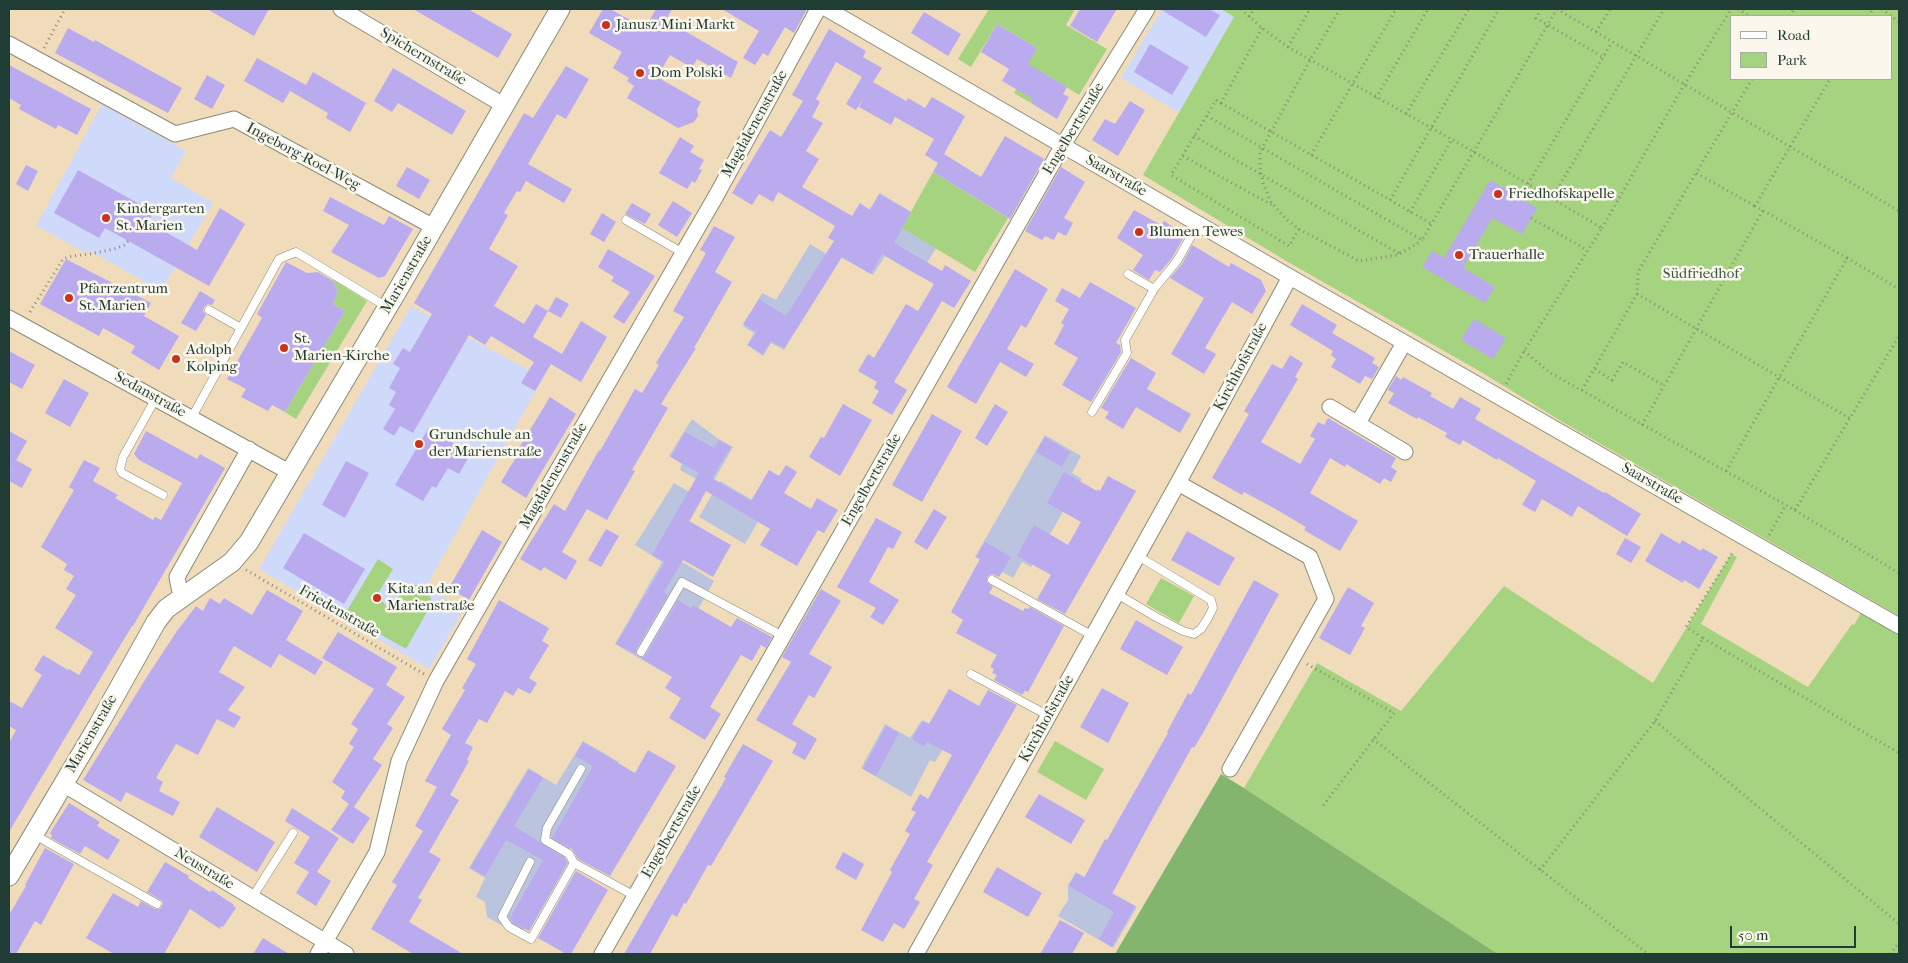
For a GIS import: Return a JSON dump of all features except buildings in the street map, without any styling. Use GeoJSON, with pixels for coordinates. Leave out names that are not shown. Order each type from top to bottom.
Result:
{"type":"FeatureCollection","features":[{"type":"Feature","properties":{"kind":"street","name":"Spichernstraße"},"geometry":{"type":"LineString","coordinates":[[341,9],[505,106]]}},
{"type":"Feature","properties":{"kind":"street","name":"Marienstraße"},"geometry":{"type":"LineString","coordinates":[[9,876],[156,622],[166,609],[181,596],[232,562],[249,542],[388,308],[560,9]]}},
{"type":"Feature","properties":{"kind":"street","name":"Magdalenenstraße"},"geometry":{"type":"LineString","coordinates":[[322,948],[376,852],[399,761],[436,681],[721,188],[818,9]]}},
{"type":"Feature","properties":{"kind":"street","name":"Saarstraße"},"geometry":{"type":"LineString","coordinates":[[827,9],[1404,343],[1899,626]]}},
{"type":"Feature","properties":{"kind":"street","name":"Engelbertstraße"},"geometry":{"type":"LineString","coordinates":[[602,954],[1063,145],[1147,9]]}},
{"type":"Feature","properties":{"kind":"street","name":"Ingeborg-Roel-Weg"},"geometry":{"type":"LineString","coordinates":[[9,44],[38,58],[175,134],[234,119],[434,227]]}},
{"type":"Feature","properties":{"kind":"street","name":"Kirchhofstraße"},"geometry":{"type":"LineString","coordinates":[[916,954],[1138,556],[1290,277]]}},
{"type":"Feature","properties":{"kind":"street","name":"Sedanstraße"},"geometry":{"type":"LineString","coordinates":[[16,322],[291,473]]}},
{"type":"Feature","properties":{"kind":"street"},"geometry":{"type":"LineString","coordinates":[[1358,423],[1404,343]]}},
{"type":"Feature","properties":{"kind":"street"},"geometry":{"type":"LineString","coordinates":[[1330,407],[1405,452]]}},
{"type":"Feature","properties":{"kind":"street"},"geometry":{"type":"LineString","coordinates":[[181,596],[177,577],[249,449]]}},
{"type":"Feature","properties":{"kind":"street"},"geometry":{"type":"LineString","coordinates":[[1178,483],[1310,557],[1326,599],[1230,770]]}},
{"type":"Feature","properties":{"kind":"street","name":"Neustraße"},"geometry":{"type":"LineString","coordinates":[[62,784],[252,898],[322,948],[346,954]]}},
{"type":"Feature","properties":{"kind":"lane"},"geometry":{"type":"LineString","coordinates":[[626,220],[683,253]]}},
{"type":"Feature","properties":{"kind":"lane"},"geometry":{"type":"LineString","coordinates":[[1092,412],[1127,352],[1125,340],[1154,289],[1177,261],[1198,224]]}},
{"type":"Feature","properties":{"kind":"lane"},"geometry":{"type":"LineString","coordinates":[[192,417],[279,259],[296,252],[388,308]]}},
{"type":"Feature","properties":{"kind":"lane"},"geometry":{"type":"LineString","coordinates":[[1128,274],[1154,289]]}},
{"type":"Feature","properties":{"kind":"lane"},"geometry":{"type":"LineString","coordinates":[[209,310],[241,328]]}},
{"type":"Feature","properties":{"kind":"lane"},"geometry":{"type":"LineString","coordinates":[[156,398],[123,457],[120,469],[122,473],[163,495]]}},
{"type":"Feature","properties":{"kind":"lane"},"geometry":{"type":"LineString","coordinates":[[1117,594],[1156,617],[1183,631],[1194,634],[1201,629],[1208,618],[1213,608],[1212,600],[1138,556]]}},
{"type":"Feature","properties":{"kind":"lane"},"geometry":{"type":"LineString","coordinates":[[992,580],[1093,636]]}},
{"type":"Feature","properties":{"kind":"lane"},"geometry":{"type":"LineString","coordinates":[[640,652],[682,582],[783,636]]}},
{"type":"Feature","properties":{"kind":"lane"},"geometry":{"type":"LineString","coordinates":[[971,674],[1049,716]]}},
{"type":"Feature","properties":{"kind":"lane"},"geometry":{"type":"LineString","coordinates":[[581,769],[547,828],[545,840],[569,854],[574,862],[635,896]]}},
{"type":"Feature","properties":{"kind":"lane"},"geometry":{"type":"LineString","coordinates":[[252,898],[293,833]]}},
{"type":"Feature","properties":{"kind":"lane"},"geometry":{"type":"LineString","coordinates":[[33,834],[157,904]]}},
{"type":"Feature","properties":{"kind":"lane"},"geometry":{"type":"LineString","coordinates":[[530,862],[502,917],[509,927],[531,939],[574,862]]}},
{"type":"Feature","properties":{"kind":"path"},"geometry":{"type":"LineString","coordinates":[[38,58],[65,9]]}},
{"type":"Feature","properties":{"kind":"path"},"geometry":{"type":"LineString","coordinates":[[1241,9],[1262,28],[1288,47],[1474,152],[1602,228]]}},
{"type":"Feature","properties":{"kind":"path"},"geometry":{"type":"LineString","coordinates":[[1250,17],[1254,9]]}},
{"type":"Feature","properties":{"kind":"path"},"geometry":{"type":"LineString","coordinates":[[1288,47],[1310,9]]}},
{"type":"Feature","properties":{"kind":"path"},"geometry":{"type":"LineString","coordinates":[[1340,9],[1261,148],[1260,167],[1271,202],[1286,219],[1299,229],[1359,261],[1400,254],[1422,240],[1557,9],[1899,211]]}},
{"type":"Feature","properties":{"kind":"path"},"geometry":{"type":"LineString","coordinates":[[1311,155],[1396,9]]}},
{"type":"Feature","properties":{"kind":"path"},"geometry":{"type":"LineString","coordinates":[[1376,98],[1428,9]]}},
{"type":"Feature","properties":{"kind":"path"},"geometry":{"type":"LineString","coordinates":[[1406,114],[1469,9]]}},
{"type":"Feature","properties":{"kind":"path"},"geometry":{"type":"LineString","coordinates":[[1390,200],[1499,9]]}},
{"type":"Feature","properties":{"kind":"path"},"geometry":{"type":"LineString","coordinates":[[1541,9],[1536,18],[1603,57]]}},
{"type":"Feature","properties":{"kind":"path"},"geometry":{"type":"LineString","coordinates":[[1596,32],[1610,9]]}},
{"type":"Feature","properties":{"kind":"path"},"geometry":{"type":"LineString","coordinates":[[1552,198],[1664,9]]}},
{"type":"Feature","properties":{"kind":"path"},"geometry":{"type":"LineString","coordinates":[[1499,397],[1524,351],[1602,228],[1684,85],[1731,9]]}},
{"type":"Feature","properties":{"kind":"path"},"geometry":{"type":"LineString","coordinates":[[1221,103],[1262,28]]}},
{"type":"Feature","properties":{"kind":"path"},"geometry":{"type":"LineString","coordinates":[[1528,184],[1612,42]]}},
{"type":"Feature","properties":{"kind":"path"},"geometry":{"type":"LineString","coordinates":[[1582,390],[1637,294],[1638,272],[1751,80]]}},
{"type":"Feature","properties":{"kind":"path"},"geometry":{"type":"LineString","coordinates":[[1756,206],[1789,146],[1829,80]]}},
{"type":"Feature","properties":{"kind":"path"},"geometry":{"type":"LineString","coordinates":[[1299,229],[1289,246],[1171,175],[1216,100],[1432,224]]}},
{"type":"Feature","properties":{"kind":"path"},"geometry":{"type":"LineString","coordinates":[[1207,116],[1422,240]]}},
{"type":"Feature","properties":{"kind":"path"},"geometry":{"type":"LineString","coordinates":[[1194,136],[1400,254]]}},
{"type":"Feature","properties":{"kind":"path"},"geometry":{"type":"LineString","coordinates":[[1410,212],[1452,140]]}},
{"type":"Feature","properties":{"kind":"path"},"geometry":{"type":"LineString","coordinates":[[1183,156],[1276,207]]}},
{"type":"Feature","properties":{"kind":"path"},"geometry":{"type":"LineString","coordinates":[[1696,173],[1899,289]]}},
{"type":"Feature","properties":{"kind":"path"},"geometry":{"type":"LineString","coordinates":[[1642,424],[1763,210]]}},
{"type":"Feature","properties":{"kind":"path"},"geometry":{"type":"LineString","coordinates":[[1531,218],[1587,250]]}},
{"type":"Feature","properties":{"kind":"path"},"geometry":{"type":"LineString","coordinates":[[16,322],[63,259],[114,249],[125,245],[128,241]]}},
{"type":"Feature","properties":{"kind":"path"},"geometry":{"type":"LineString","coordinates":[[1726,471],[1847,258]]}},
{"type":"Feature","properties":{"kind":"path"},"geometry":{"type":"LineString","coordinates":[[1637,294],[1851,419]]}},
{"type":"Feature","properties":{"kind":"path"},"geometry":{"type":"LineString","coordinates":[[1795,510],[1899,336]]}},
{"type":"Feature","properties":{"kind":"path"},"geometry":{"type":"LineString","coordinates":[[1524,351],[1549,372],[1795,510],[1899,571]]}},
{"type":"Feature","properties":{"kind":"path"},"geometry":{"type":"LineString","coordinates":[[1595,369],[1612,380],[1623,362],[1665,386]]}},
{"type":"Feature","properties":{"kind":"path"},"geometry":{"type":"LineString","coordinates":[[1762,547],[1786,505]]}},
{"type":"Feature","properties":{"kind":"path"},"geometry":{"type":"LineString","coordinates":[[1743,536],[1686,627],[1899,753]]}},
{"type":"Feature","properties":{"kind":"path","name":"Friedenstraße"},"geometry":{"type":"LineString","coordinates":[[232,562],[436,681]]}},
{"type":"Feature","properties":{"kind":"path"},"geometry":{"type":"LineString","coordinates":[[1540,870],[1655,721],[1703,638]]}},
{"type":"Feature","properties":{"kind":"path"},"geometry":{"type":"LineString","coordinates":[[1293,657],[1394,712],[1322,807]]}},
{"type":"Feature","properties":{"kind":"path"},"geometry":{"type":"LineString","coordinates":[[1655,721],[1899,924]]}},
{"type":"Feature","properties":{"kind":"path"},"geometry":{"type":"LineString","coordinates":[[1374,739],[1648,954]]}},
{"type":"Feature","properties":{"kind":"path"},"geometry":{"type":"LineString","coordinates":[[1890,954],[1899,943]]}},
{"type":"Feature","properties":{"kind":"shaded area"},"geometry":{"type":"Polygon","coordinates":[[[1162,9],[1221,9],[1235,17],[1179,113],[1121,78],[1162,9]]]}},
{"type":"Feature","properties":{"kind":"shaded area"},"geometry":{"type":"Polygon","coordinates":[[[102,104],[186,151],[171,178],[213,203],[161,291],[90,251],[84,252],[36,226],[102,104]]]}},
{"type":"Feature","properties":{"kind":"shaded area"},"geometry":{"type":"Polygon","coordinates":[[[880,193],[911,212],[902,228],[936,248],[919,276],[885,256],[873,275],[840,257],[880,193]]]}},
{"type":"Feature","properties":{"kind":"shaded area"},"geometry":{"type":"Polygon","coordinates":[[[810,244],[839,262],[784,350],[771,343],[763,356],[747,345],[754,333],[743,326],[762,293],[776,300],[810,244]]]}},
{"type":"Feature","properties":{"kind":"shaded area","name":"Grundschule an der Marienstraße"},"geometry":{"type":"Polygon","coordinates":[[[411,306],[543,378],[426,587],[464,609],[429,669],[259,569],[411,306]]]}},
{"type":"Feature","properties":{"kind":"shaded area"},"geometry":{"type":"Polygon","coordinates":[[[692,419],[717,438],[733,447],[710,487],[680,470],[682,464],[669,456],[692,419]]]}},
{"type":"Feature","properties":{"kind":"shaded area"},"geometry":{"type":"Polygon","coordinates":[[[1045,435],[1081,456],[1072,473],[1082,479],[1031,567],[1022,562],[1013,578],[975,557],[1045,435]]]}},
{"type":"Feature","properties":{"kind":"shaded area"},"geometry":{"type":"Polygon","coordinates":[[[720,481],[766,508],[745,544],[699,517],[720,481]]]}},
{"type":"Feature","properties":{"kind":"shaded area"},"geometry":{"type":"Polygon","coordinates":[[[674,483],[702,499],[671,555],[714,581],[663,672],[615,644],[662,562],[635,545],[674,483]]]}},
{"type":"Feature","properties":{"kind":"shaded area"},"geometry":{"type":"Polygon","coordinates":[[[922,720],[952,735],[935,762],[930,760],[911,797],[861,768],[885,724],[910,738],[922,720]]]}},
{"type":"Feature","properties":{"kind":"shaded area"},"geometry":{"type":"Polygon","coordinates":[[[583,741],[619,762],[520,936],[487,917],[485,902],[476,897],[485,878],[469,868],[528,768],[556,785],[583,741]]]}},
{"type":"Feature","properties":{"kind":"shaded area"},"geometry":{"type":"Polygon","coordinates":[[[1076,872],[1137,907],[1113,948],[1058,916],[1068,900],[1068,885],[1076,872]]]}},
{"type":"Feature","properties":{"kind":"green space"},"geometry":{"type":"Polygon","coordinates":[[[989,9],[1075,9],[1066,25],[1107,49],[1079,95],[1047,75],[1031,103],[1014,93],[1026,72],[1024,70],[1037,48],[997,24],[971,67],[958,59],[989,9]]]}},
{"type":"Feature","properties":{"kind":"green space","name":"Südfriedhof"},"geometry":{"type":"Polygon","coordinates":[[[1221,9],[1899,9],[1899,616],[1561,421],[1481,372],[1288,262],[1143,175],[1234,17],[1221,9]]]}},
{"type":"Feature","properties":{"kind":"green space"},"geometry":{"type":"Polygon","coordinates":[[[933,172],[1008,218],[975,272],[902,228],[933,172]]]}},
{"type":"Feature","properties":{"kind":"green space"},"geometry":{"type":"Polygon","coordinates":[[[332,279],[367,301],[296,419],[285,412],[345,311],[333,304],[338,291],[332,279]]]}},
{"type":"Feature","properties":{"kind":"green space"},"geometry":{"type":"Polygon","coordinates":[[[1731,554],[1737,557],[1701,624],[1808,687],[1861,613],[1899,635],[1899,954],[1498,954],[1244,788],[1317,663],[1401,711],[1504,586],[1653,683],[1731,554]]]}},
{"type":"Feature","properties":{"kind":"green space"},"geometry":{"type":"Polygon","coordinates":[[[378,559],[393,569],[377,595],[387,607],[391,608],[399,595],[410,584],[417,585],[430,596],[432,603],[406,649],[345,614],[378,559]]]}},
{"type":"Feature","properties":{"kind":"green space"},"geometry":{"type":"Polygon","coordinates":[[[1161,578],[1194,596],[1179,623],[1146,604],[1161,578]]]}},
{"type":"Feature","properties":{"kind":"green space"},"geometry":{"type":"Polygon","coordinates":[[[1055,741],[1104,769],[1086,800],[1037,772],[1055,741]]]}},
{"type":"Feature","properties":{"kind":"green space"},"geometry":{"type":"Polygon","coordinates":[[[1221,774],[1244,788],[1498,954],[1115,954],[1221,774]]]}},
{"type":"Feature","properties":{"kind":"place","name":"Janusz Mini Markt"},"geometry":{"type":"Point","coordinates":[606,25]}},
{"type":"Feature","properties":{"kind":"place","name":"Dom Polski"},"geometry":{"type":"Point","coordinates":[640,73]}},
{"type":"Feature","properties":{"kind":"place","name":"Friedhofskapelle"},"geometry":{"type":"Point","coordinates":[1498,194]}},
{"type":"Feature","properties":{"kind":"place","name":"Kindergarten St. Marien"},"geometry":{"type":"Point","coordinates":[106,218]}},
{"type":"Feature","properties":{"kind":"place","name":"Blumen Tewes"},"geometry":{"type":"Point","coordinates":[1139,232]}},
{"type":"Feature","properties":{"kind":"place","name":"Trauerhalle"},"geometry":{"type":"Point","coordinates":[1459,255]}},
{"type":"Feature","properties":{"kind":"place","name":"Pfarrzentrum St. Marien"},"geometry":{"type":"Point","coordinates":[69,298]}},
{"type":"Feature","properties":{"kind":"place","name":"St. Marien-Kirche"},"geometry":{"type":"Point","coordinates":[284,348]}},
{"type":"Feature","properties":{"kind":"place","name":"Adolph Kolping"},"geometry":{"type":"Point","coordinates":[176,359]}},
{"type":"Feature","properties":{"kind":"place","name":"Grundschule an der Marienstraße"},"geometry":{"type":"Point","coordinates":[419,444]}},
{"type":"Feature","properties":{"kind":"place","name":"Kita an der Marienstraße"},"geometry":{"type":"Point","coordinates":[377,598]}}]}
